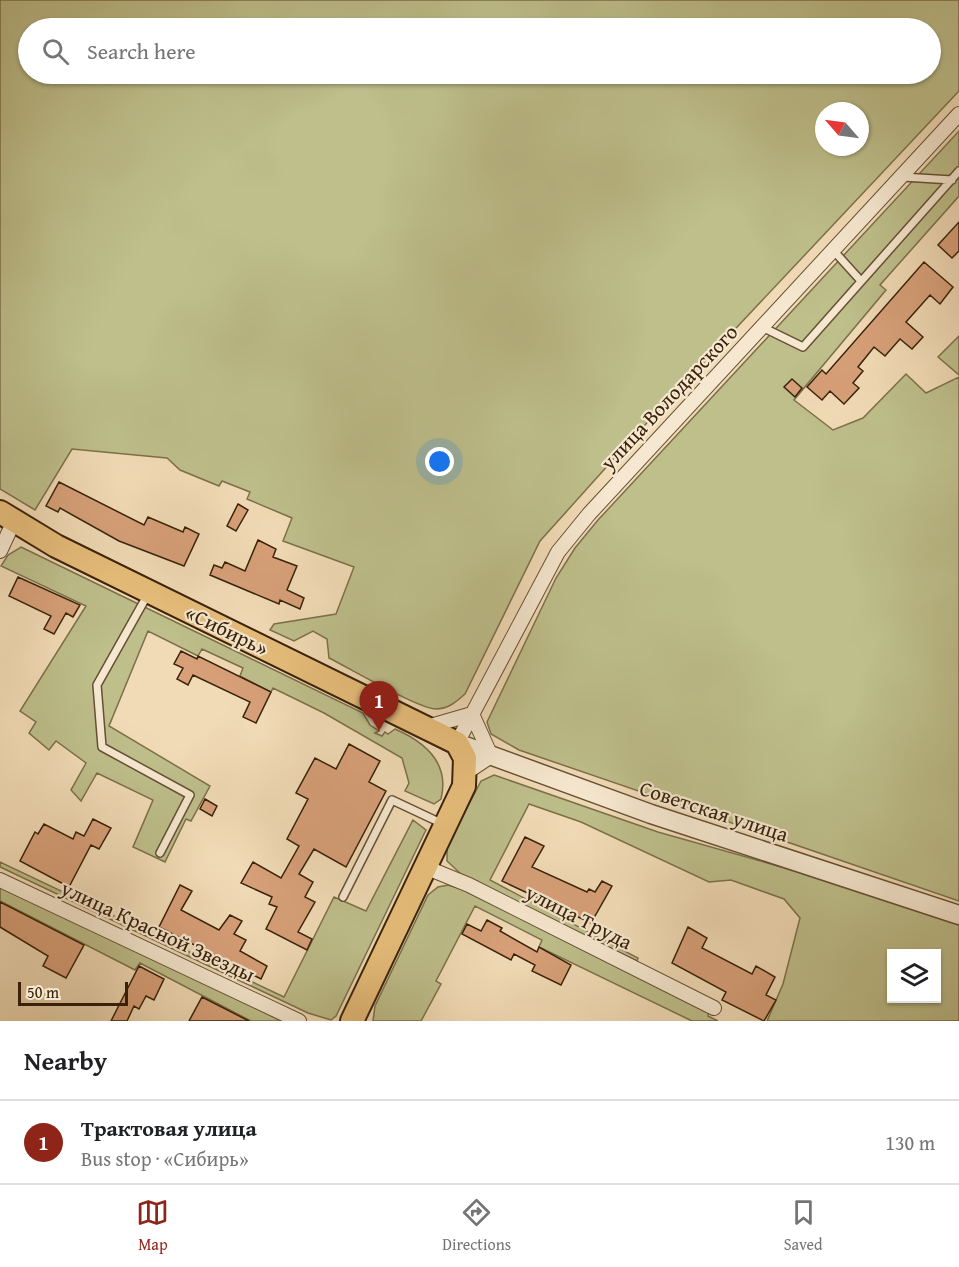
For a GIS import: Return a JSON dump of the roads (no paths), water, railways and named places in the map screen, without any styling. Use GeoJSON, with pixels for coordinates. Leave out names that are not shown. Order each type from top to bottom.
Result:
{"type":"FeatureCollection","features":[{"type":"Feature","properties":{"kind":"highway","name":"«Сибирь»"},"geometry":{"type":"LineString","coordinates":[[7,517],[56,546],[457,743]]}},
{"type":"Feature","properties":{"kind":"highway"},"geometry":{"type":"LineString","coordinates":[[352,1021],[464,786],[465,758],[457,743]]}},
{"type":"Feature","properties":{"kind":"street","name":"улица Володарского"},"geometry":{"type":"LineString","coordinates":[[457,743],[558,552],[589,514],[959,114]]}},
{"type":"Feature","properties":{"kind":"street"},"geometry":{"type":"LineString","coordinates":[[0,551],[7,517]]}},
{"type":"Feature","properties":{"kind":"street"},"geometry":{"type":"LineString","coordinates":[[427,727],[472,714],[491,756],[464,774]]}},
{"type":"Feature","properties":{"kind":"street","name":"Советская улица"},"geometry":{"type":"LineString","coordinates":[[457,743],[651,814],[959,915]]}},
{"type":"Feature","properties":{"kind":"street","name":"улица Труда"},"geometry":{"type":"LineString","coordinates":[[425,867],[469,885],[714,1008]]}},
{"type":"Feature","properties":{"kind":"street","name":"улица Красной Звезды"},"geometry":{"type":"LineString","coordinates":[[0,880],[299,1021]]}},
{"type":"Feature","properties":{"kind":"lane"},"geometry":{"type":"LineString","coordinates":[[762,327],[802,347],[959,171]]}},
{"type":"Feature","properties":{"kind":"lane"},"geometry":{"type":"LineString","coordinates":[[902,177],[951,180]]}},
{"type":"Feature","properties":{"kind":"lane"},"geometry":{"type":"LineString","coordinates":[[833,250],[861,281]]}},
{"type":"Feature","properties":{"kind":"lane"},"geometry":{"type":"LineString","coordinates":[[150,592],[97,685],[102,747],[190,795],[160,853]]}},
{"type":"Feature","properties":{"kind":"lane"},"geometry":{"type":"LineString","coordinates":[[344,897],[392,800],[446,825]]}},
{"type":"Feature","properties":{"kind":"place","name":"Трактовая улица"},"geometry":{"type":"Point","coordinates":[379,731]}}]}
